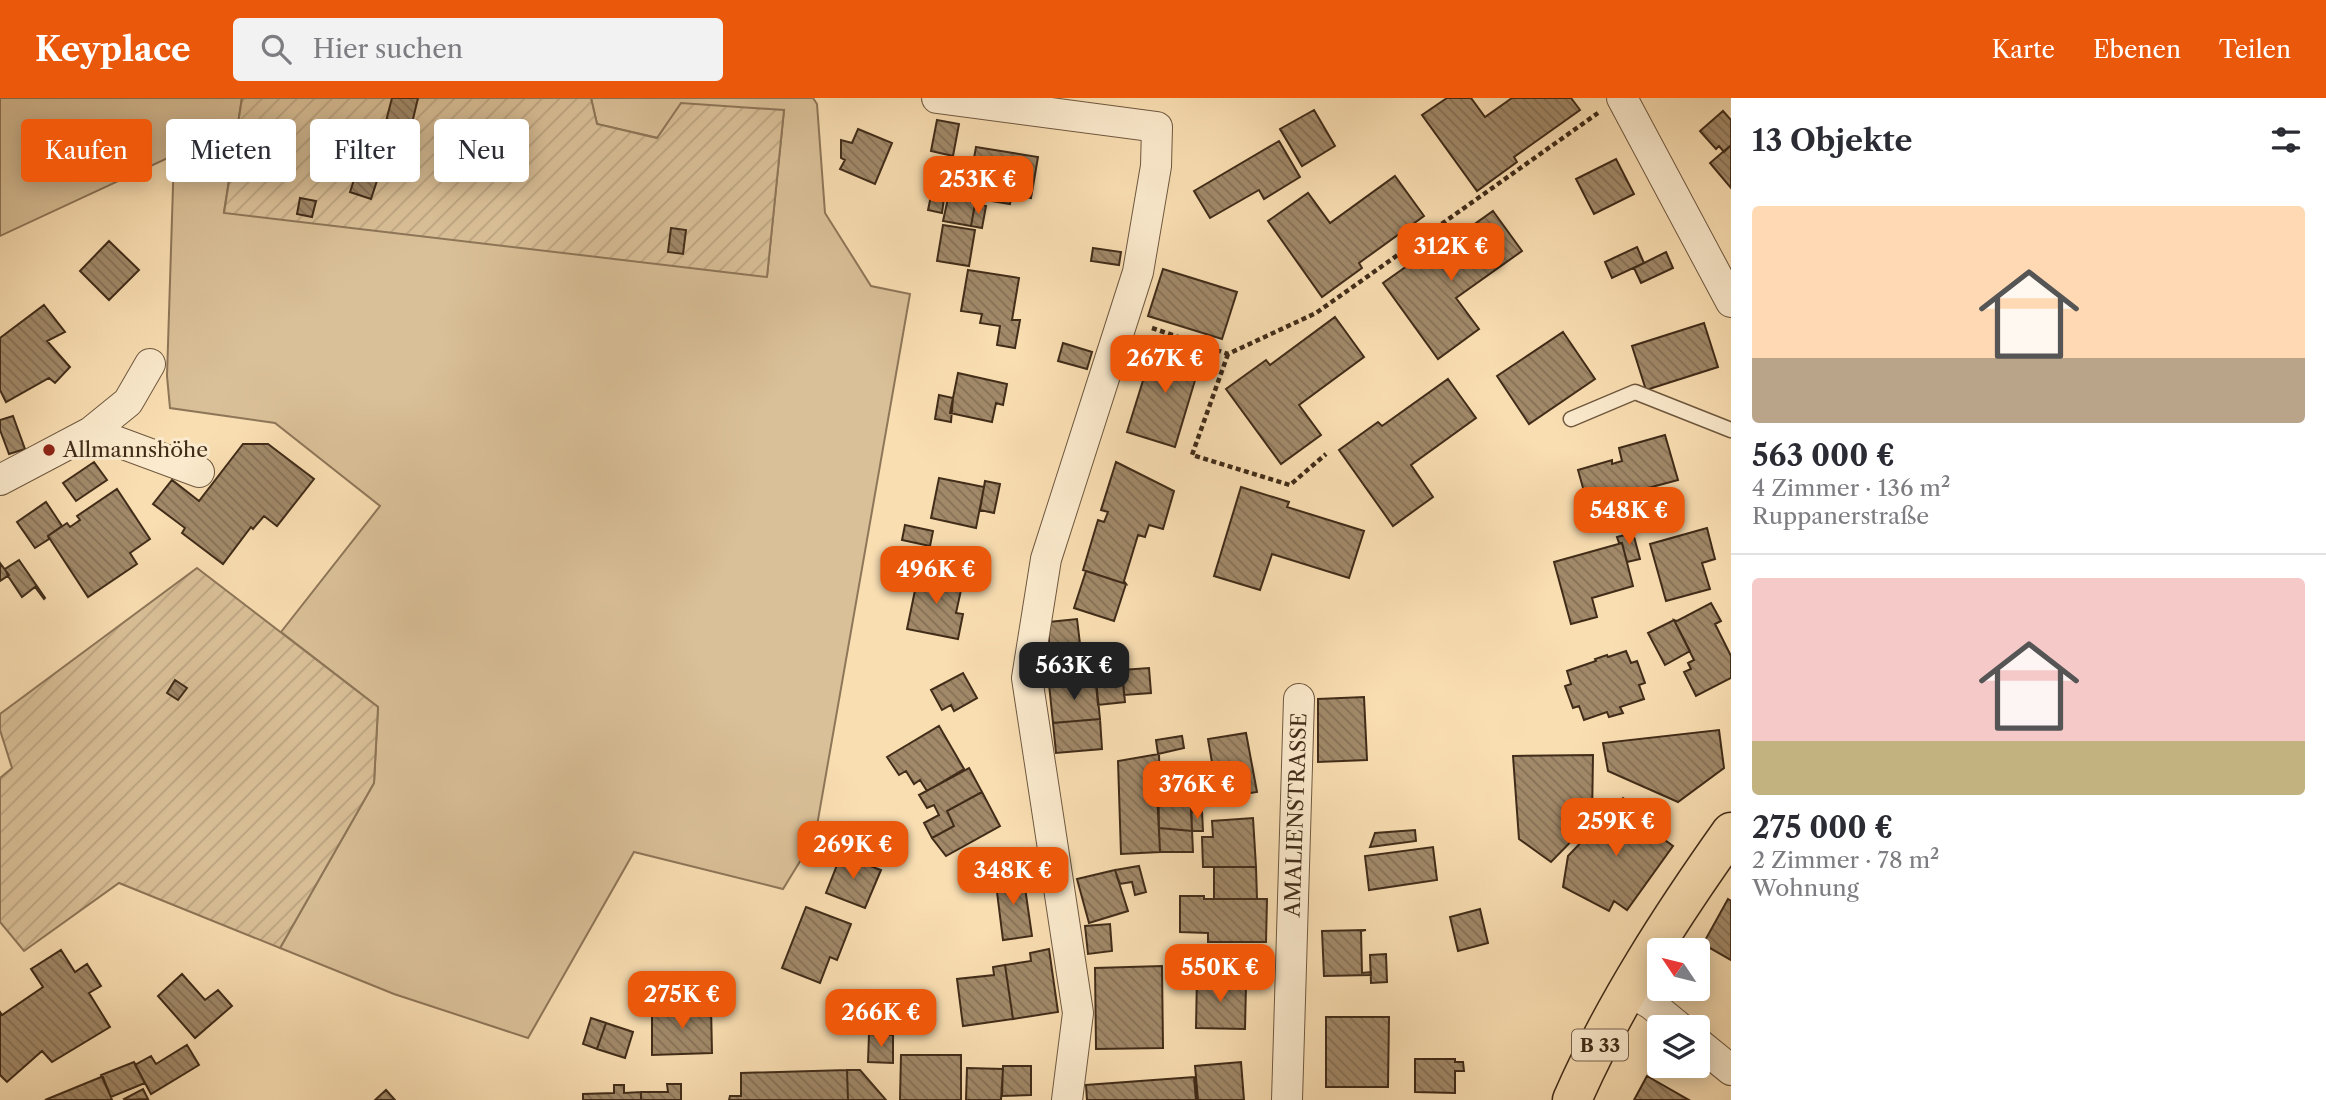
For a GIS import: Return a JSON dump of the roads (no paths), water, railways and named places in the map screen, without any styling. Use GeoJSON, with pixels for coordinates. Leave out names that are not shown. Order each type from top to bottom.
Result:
{"type":"FeatureCollection","features":[{"type":"Feature","properties":{"kind":"main road","name":"B 33"},"geometry":{"type":"LineString","coordinates":[[1572,1100],[1629,991],[1668,925],[1731,832]]}},
{"type":"Feature","properties":{"kind":"street"},"geometry":{"type":"LineString","coordinates":[[937,98],[1157,127],[1156,166],[1138,272],[1046,559],[1027,678],[1078,1013],[1067,1100]]}},
{"type":"Feature","properties":{"kind":"street"},"geometry":{"type":"LineString","coordinates":[[1615,102],[1731,302]]}},
{"type":"Feature","properties":{"kind":"street"},"geometry":{"type":"LineString","coordinates":[[0,480],[91,432],[128,402],[150,363]]}},
{"type":"Feature","properties":{"kind":"street"},"geometry":{"type":"LineString","coordinates":[[91,432],[199,472]]}},
{"type":"Feature","properties":{"kind":"street","name":"AMALIENSTRASSE"},"geometry":{"type":"LineString","coordinates":[[1287,1100],[1299,699]]}},
{"type":"Feature","properties":{"kind":"street"},"geometry":{"type":"LineString","coordinates":[[1629,991],[1664,1015]]}},
{"type":"Feature","properties":{"kind":"lane"},"geometry":{"type":"LineString","coordinates":[[1571,419],[1635,392],[1731,430]]}},
{"type":"Feature","properties":{"kind":"place","name":"Allmannshöhe"},"geometry":{"type":"Point","coordinates":[49,450]}}]}
